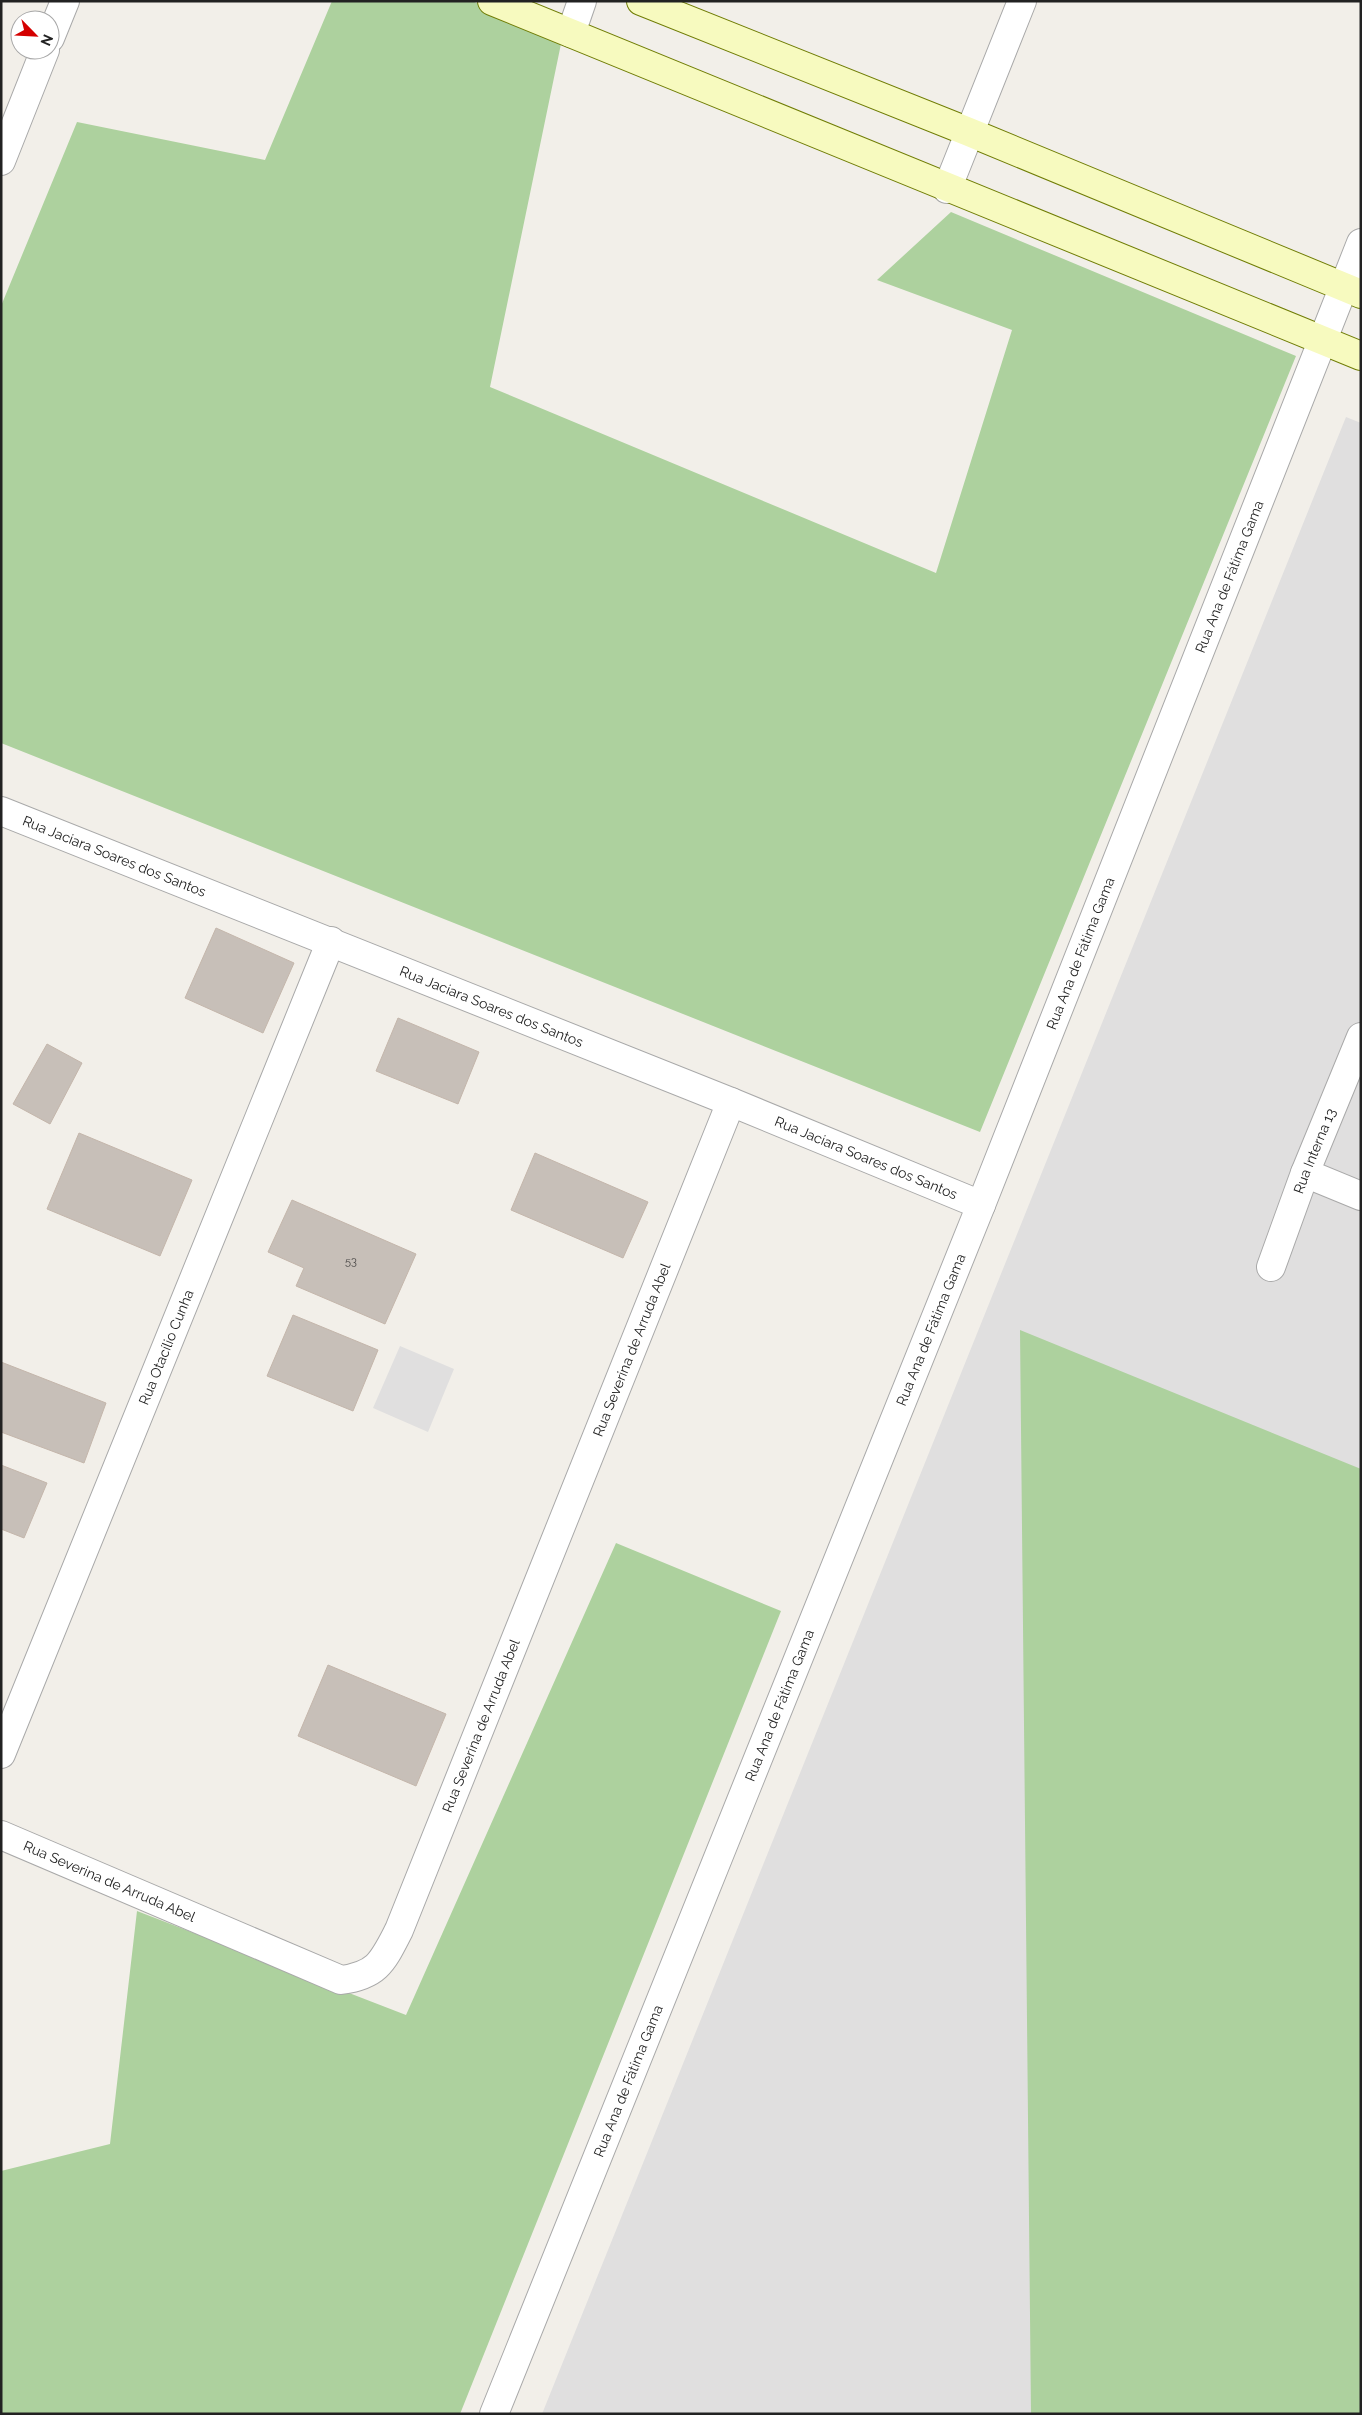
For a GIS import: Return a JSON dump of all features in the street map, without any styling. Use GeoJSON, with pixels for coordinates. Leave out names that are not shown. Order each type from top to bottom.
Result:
{"type":"FeatureCollection","features":[{"type":"Feature","properties":{"kind":"main road"},"geometry":{"type":"LineString","coordinates":[[492,1],[947,189],[1361,356]]}},
{"type":"Feature","properties":{"kind":"main road"},"geometry":{"type":"LineString","coordinates":[[641,1],[969,132],[1352,290]]}},
{"type":"Feature","properties":{"kind":"street"},"geometry":{"type":"LineString","coordinates":[[60,13],[65,1]]}},
{"type":"Feature","properties":{"kind":"street"},"geometry":{"type":"LineString","coordinates":[[571,33],[582,1]]}},
{"type":"Feature","properties":{"kind":"street"},"geometry":{"type":"LineString","coordinates":[[947,189],[1022,1]]}},
{"type":"Feature","properties":{"kind":"street"},"geometry":{"type":"LineString","coordinates":[[1,161],[41,60]]}},
{"type":"Feature","properties":{"kind":"street","name":"Rua Ana de Fátima Gama"},"geometry":{"type":"LineString","coordinates":[[494,2414],[981,1205],[1322,341],[1352,290],[1361,243]]}},
{"type":"Feature","properties":{"kind":"street","name":"Rua Jaciara Soares dos Santos"},"geometry":{"type":"LineString","coordinates":[[1,811],[732,1102],[981,1205]]}},
{"type":"Feature","properties":{"kind":"street","name":"Rua Otacílio Cunha"},"geometry":{"type":"LineString","coordinates":[[1,1754],[331,941]]}},
{"type":"Feature","properties":{"kind":"street","name":"Rua Interna 13"},"geometry":{"type":"LineString","coordinates":[[1271,1267],[1305,1173],[1361,1037]]}},
{"type":"Feature","properties":{"kind":"street","name":"Rua Severina de Arruda Abel"},"geometry":{"type":"LineString","coordinates":[[1,1835],[340,1980],[360,1977],[376,1968],[387,1953],[399,1930],[732,1102]]}},
{"type":"Feature","properties":{"kind":"street"},"geometry":{"type":"LineString","coordinates":[[1305,1173],[1361,1196]]}},
{"type":"Feature","properties":{"kind":"shaded area"},"geometry":{"type":"Polygon","coordinates":[[[1346,417],[1361,423],[1361,2414],[542,2414],[1346,417]]]}},
{"type":"Feature","properties":{"kind":"shaded area"},"geometry":{"type":"Polygon","coordinates":[[[400,1346],[454,1369],[428,1432],[373,1408],[400,1346]]]}},
{"type":"Feature","properties":{"kind":"green space"},"geometry":{"type":"Polygon","coordinates":[[[332,1],[472,1],[562,39],[490,387],[936,573],[1012,330],[877,280],[951,212],[1296,356],[980,1132],[1,743],[1,306],[77,122],[265,160],[332,1]]]}},
{"type":"Feature","properties":{"kind":"green space"},"geometry":{"type":"Polygon","coordinates":[[[1020,1330],[1361,1469],[1361,2414],[1031,2414],[1020,1330]]]}},
{"type":"Feature","properties":{"kind":"green space"},"geometry":{"type":"Polygon","coordinates":[[[616,1543],[781,1611],[460,2414],[1,2414],[1,2171],[110,2144],[137,1911],[406,2015],[616,1543]]]}},
{"type":"Feature","properties":{"kind":"building"},"geometry":{"type":"Polygon","coordinates":[[[216,928],[294,963],[263,1033],[185,998],[216,928]]]}},
{"type":"Feature","properties":{"kind":"building"},"geometry":{"type":"Polygon","coordinates":[[[398,1018],[479,1052],[458,1104],[376,1071],[398,1018]]]}},
{"type":"Feature","properties":{"kind":"building"},"geometry":{"type":"Polygon","coordinates":[[[47,1044],[82,1063],[50,1124],[13,1104],[47,1044]]]}},
{"type":"Feature","properties":{"kind":"building"},"geometry":{"type":"Polygon","coordinates":[[[79,1133],[192,1180],[160,1256],[47,1209],[79,1133]]]}},
{"type":"Feature","properties":{"kind":"building"},"geometry":{"type":"Polygon","coordinates":[[[535,1153],[648,1202],[623,1258],[511,1210],[535,1153]]]}},
{"type":"Feature","properties":{"kind":"building"},"geometry":{"type":"Polygon","coordinates":[[[292,1200],[416,1254],[385,1324],[296,1286],[304,1268],[268,1252],[292,1200]]]}},
{"type":"Feature","properties":{"kind":"building"},"geometry":{"type":"Polygon","coordinates":[[[293,1315],[378,1350],[353,1411],[267,1376],[293,1315]]]}},
{"type":"Feature","properties":{"kind":"building"},"geometry":{"type":"Polygon","coordinates":[[[1,1362],[106,1403],[84,1463],[1,1432],[1,1362]]]}},
{"type":"Feature","properties":{"kind":"building"},"geometry":{"type":"Polygon","coordinates":[[[1,1465],[47,1483],[24,1538],[1,1529],[1,1465]]]}},
{"type":"Feature","properties":{"kind":"building"},"geometry":{"type":"Polygon","coordinates":[[[328,1665],[446,1714],[416,1786],[298,1736],[328,1665]]]}}]}
